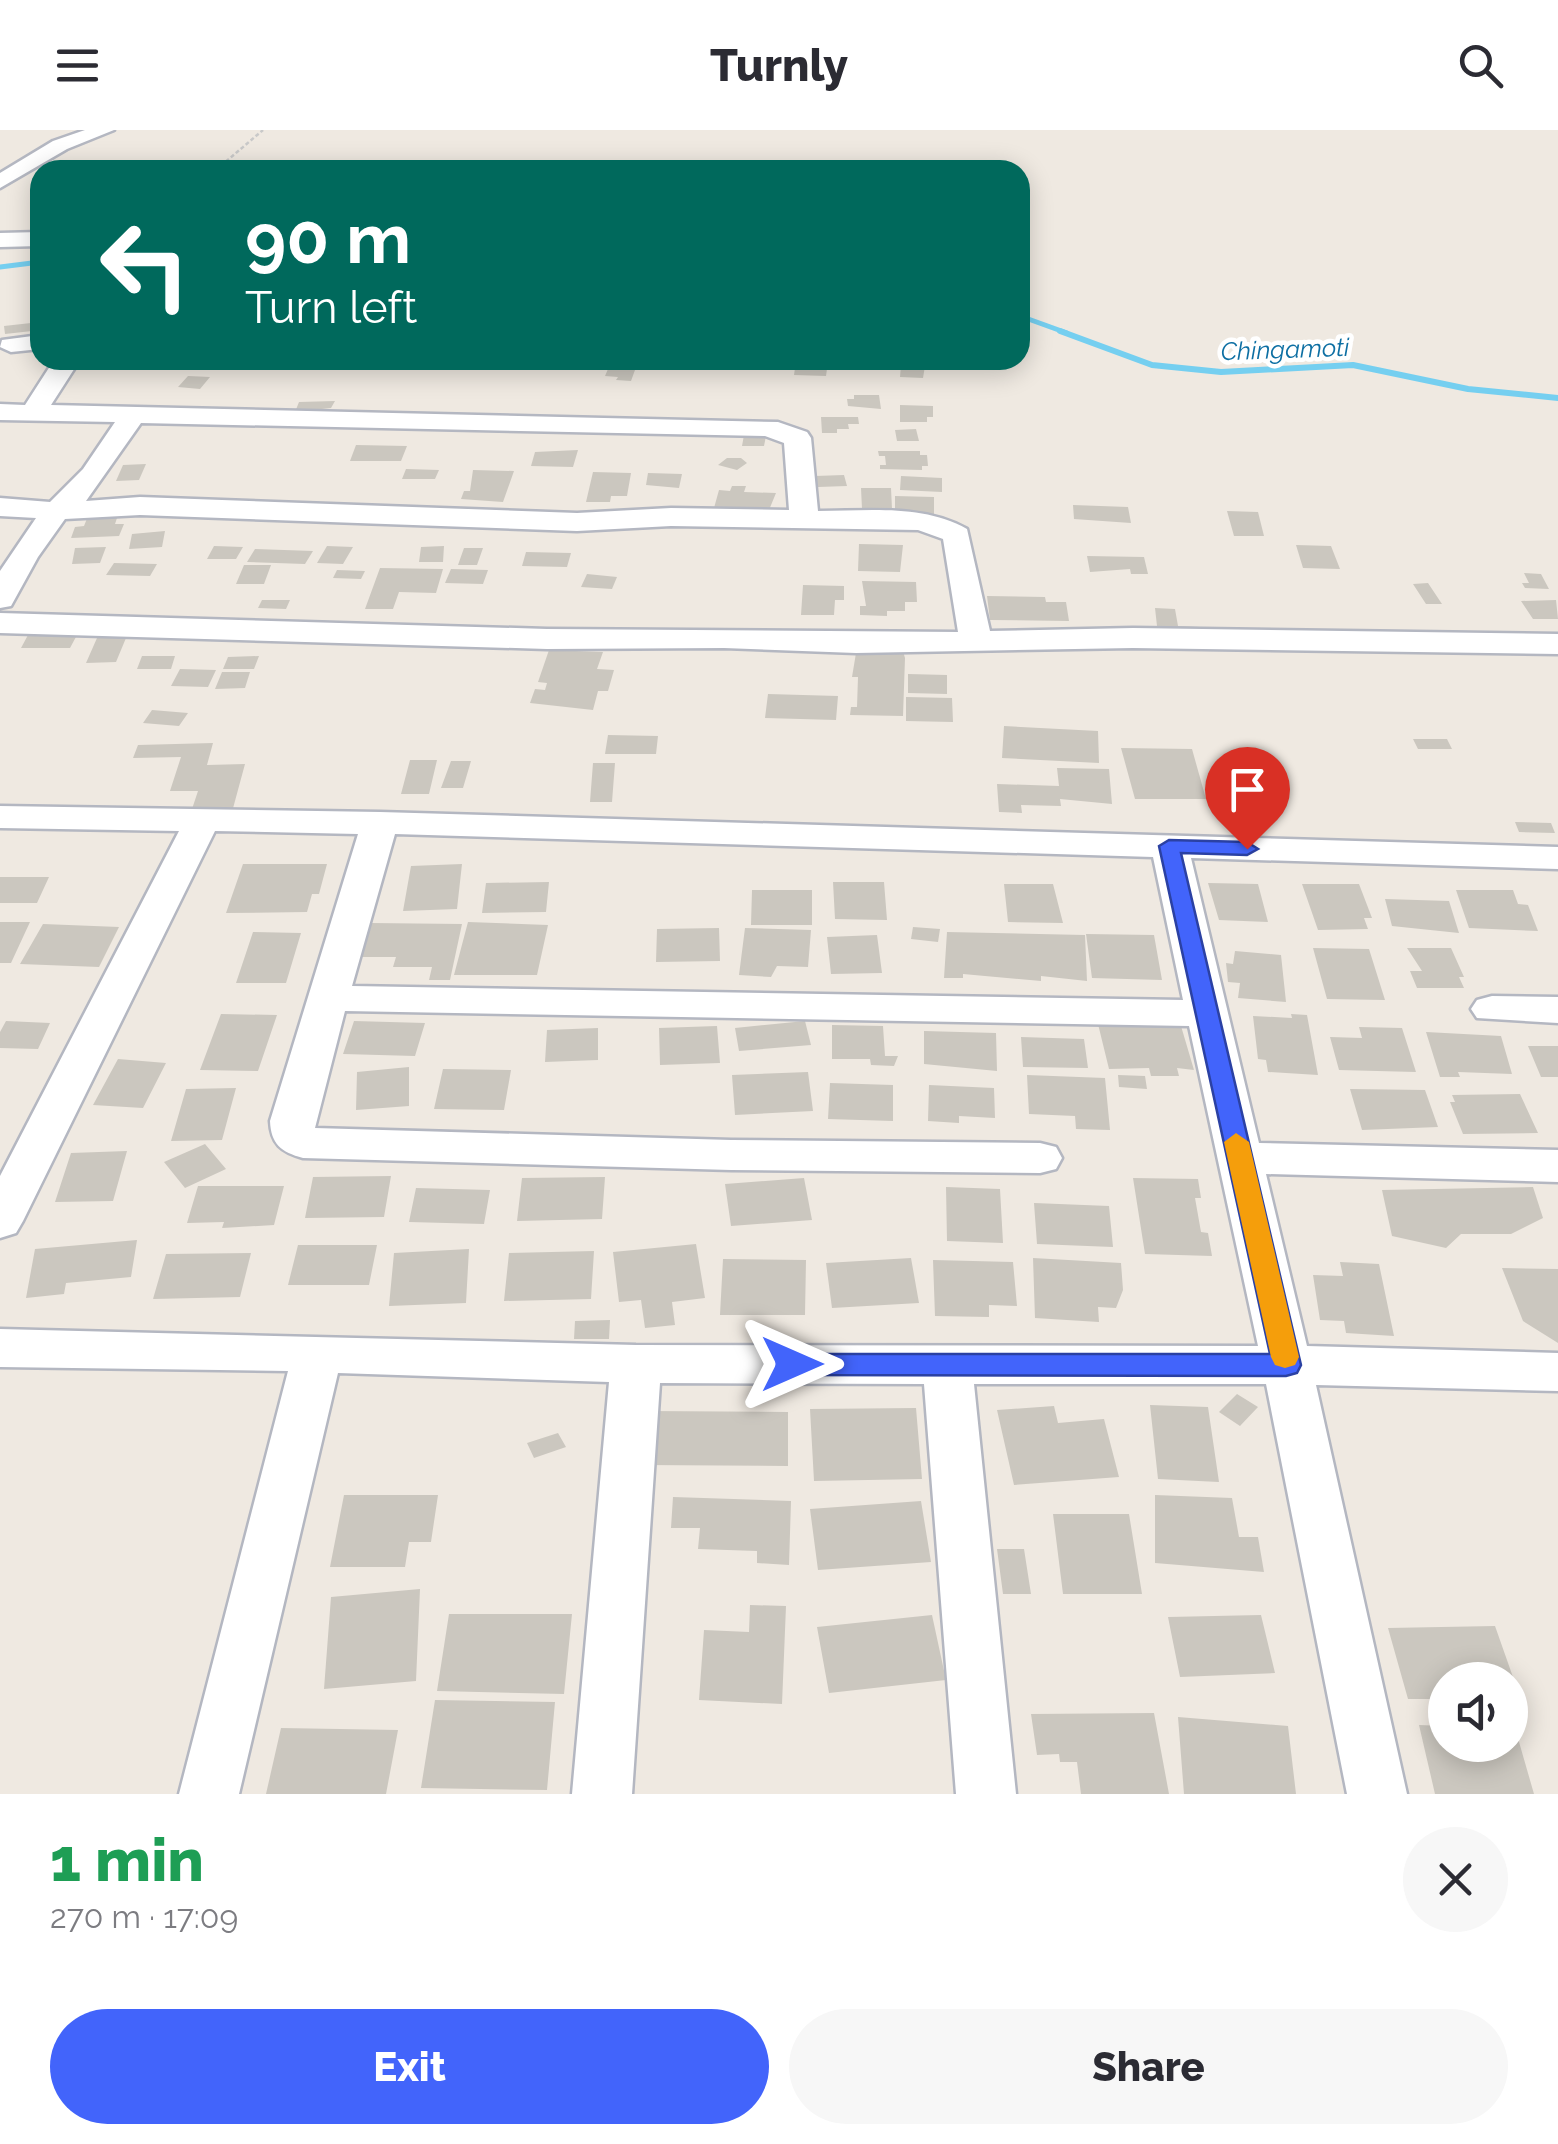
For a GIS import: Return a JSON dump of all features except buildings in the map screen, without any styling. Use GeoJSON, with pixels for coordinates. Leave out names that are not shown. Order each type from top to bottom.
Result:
{"type":"FeatureCollection","features":[{"type":"Feature","properties":{"kind":"street"},"geometry":{"type":"LineString","coordinates":[[32,160],[60,145],[104,130]]}},
{"type":"Feature","properties":{"kind":"street"},"geometry":{"type":"LineString","coordinates":[[0,182],[30,161]]}},
{"type":"Feature","properties":{"kind":"street"},"geometry":{"type":"LineString","coordinates":[[0,240],[30,239]]}},
{"type":"Feature","properties":{"kind":"street"},"geometry":{"type":"LineString","coordinates":[[10,345],[30,343]]}},
{"type":"Feature","properties":{"kind":"street"},"geometry":{"type":"LineString","coordinates":[[33,412],[60,370]]}},
{"type":"Feature","properties":{"kind":"street"},"geometry":{"type":"LineString","coordinates":[[0,412],[768,428],[797,438],[804,517]]}},
{"type":"Feature","properties":{"kind":"street"},"geometry":{"type":"LineString","coordinates":[[0,598],[23,556],[56,511],[93,475],[132,415]]}},
{"type":"Feature","properties":{"kind":"street"},"geometry":{"type":"LineString","coordinates":[[0,507],[56,511],[140,506],[577,522],[804,517],[918,521],[937,524],[957,535],[976,641]]}},
{"type":"Feature","properties":{"kind":"street"},"geometry":{"type":"LineString","coordinates":[[0,623],[547,640],[1133,638],[1558,644]]}},
{"type":"Feature","properties":{"kind":"street"},"geometry":{"type":"LineString","coordinates":[[0,817],[1558,858]]}},
{"type":"Feature","properties":{"kind":"street"},"geometry":{"type":"LineString","coordinates":[[0,1220],[202,821]]}},
{"type":"Feature","properties":{"kind":"street"},"geometry":{"type":"LineString","coordinates":[[380,824],[292,1121],[293,1136],[303,1143],[731,1155],[1040,1158]]}},
{"type":"Feature","properties":{"kind":"street"},"geometry":{"type":"LineString","coordinates":[[1169,846],[1286,1365],[1377,1794]]}},
{"type":"Feature","properties":{"kind":"street"},"geometry":{"type":"LineString","coordinates":[[326,998],[1205,1013]]}},
{"type":"Feature","properties":{"kind":"street"},"geometry":{"type":"LineString","coordinates":[[1492,1008],[1558,1010]]}},
{"type":"Feature","properties":{"kind":"street"},"geometry":{"type":"LineString","coordinates":[[1240,1158],[1558,1166]]}},
{"type":"Feature","properties":{"kind":"street"},"geometry":{"type":"LineString","coordinates":[[0,1348],[636,1364],[1286,1365],[1558,1372]]}},
{"type":"Feature","properties":{"kind":"street"},"geometry":{"type":"LineString","coordinates":[[209,1794],[318,1353]]}},
{"type":"Feature","properties":{"kind":"street"},"geometry":{"type":"LineString","coordinates":[[602,1794],[636,1364]]}},
{"type":"Feature","properties":{"kind":"street"},"geometry":{"type":"LineString","coordinates":[[947,1365],[986,1794]]}},
{"type":"Feature","properties":{"kind":"path"},"geometry":{"type":"LineString","coordinates":[[228,160],[263,130]]}},
{"type":"Feature","properties":{"kind":"waterway","name":"Chingamoti"},"geometry":{"type":"LineString","coordinates":[[0,267],[30,263]]}},
{"type":"Feature","properties":{"kind":"waterway","name":"Chingamoti"},"geometry":{"type":"LineString","coordinates":[[1030,320],[1067,333]]}},
{"type":"Feature","properties":{"kind":"waterway","name":"Chingamoti"},"geometry":{"type":"LineString","coordinates":[[1060,331],[1152,365],[1221,372],[1353,365],[1468,389],[1558,398]]}},
{"type":"Feature","properties":{"kind":"slow traffic"},"geometry":{"type":"LineString","coordinates":[[1236,1142],[1285,1357]]}},
{"type":"Feature","properties":{"kind":"route"},"geometry":{"type":"LineString","coordinates":[[792,1364],[1286,1365],[1169,846],[1247,849]]}}]}
